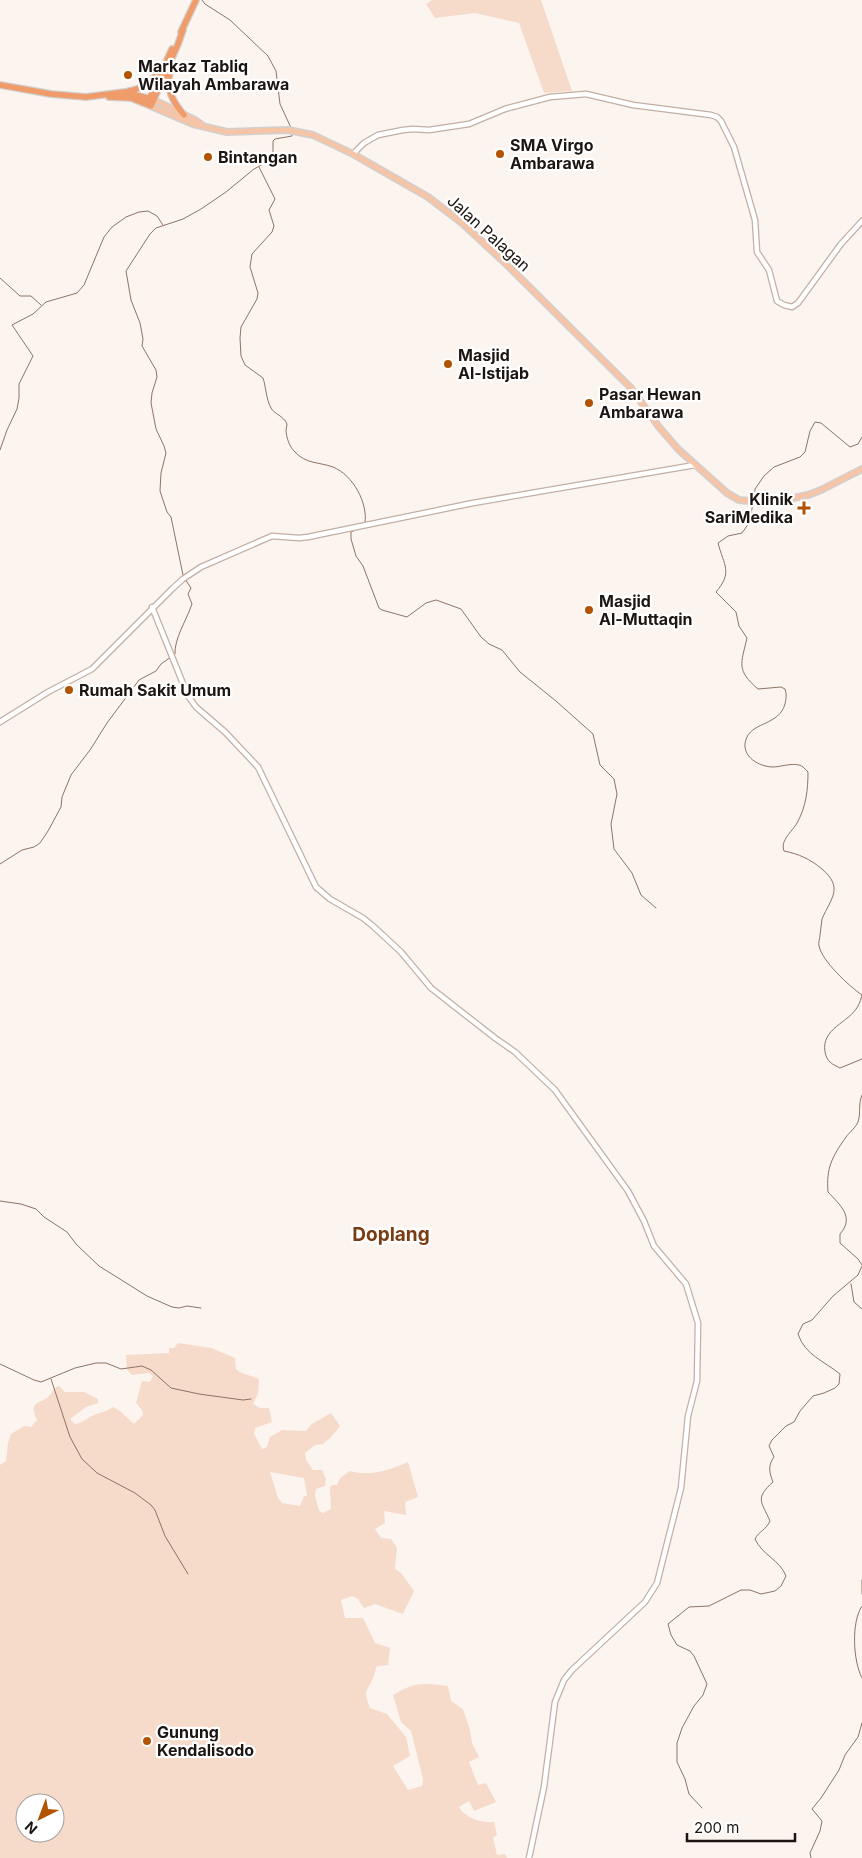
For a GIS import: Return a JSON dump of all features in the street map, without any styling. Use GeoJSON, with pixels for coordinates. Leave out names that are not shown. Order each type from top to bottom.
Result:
{"type":"FeatureCollection","features":[{"type":"Feature","properties":{"kind":"highway"},"geometry":{"type":"LineString","coordinates":[[150,102],[196,2]]}},
{"type":"Feature","properties":{"kind":"highway"},"geometry":{"type":"LineString","coordinates":[[125,92],[143,87],[152,80],[170,58]]}},
{"type":"Feature","properties":{"kind":"highway"},"geometry":{"type":"LineString","coordinates":[[170,58],[169,88],[172,98],[184,114]]}},
{"type":"Feature","properties":{"kind":"highway","name":"Jalan Palagan"},"geometry":{"type":"LineString","coordinates":[[0,85],[51,94],[86,97],[125,92],[150,102]]}},
{"type":"Feature","properties":{"kind":"highway","name":"Jalan Palagan"},"geometry":{"type":"LineString","coordinates":[[100,96],[131,98],[150,102]]}},
{"type":"Feature","properties":{"kind":"main road","name":"Jalan Palagan"},"geometry":{"type":"LineString","coordinates":[[150,102],[184,114],[205,127]]}},
{"type":"Feature","properties":{"kind":"main road","name":"Jalan Palagan"},"geometry":{"type":"LineString","coordinates":[[150,102],[193,124],[227,132],[243,133],[288,130],[328,141],[428,197],[489,247],[626,383],[643,403],[669,440],[695,465],[739,500],[769,503],[808,495],[822,490],[862,469]]}},
{"type":"Feature","properties":{"kind":"street"},"geometry":{"type":"LineString","coordinates":[[353,154],[364,143],[378,135],[413,128],[429,130],[469,124],[505,109],[550,96],[586,94],[633,105],[717,117],[731,140],[737,157],[754,220],[757,252],[769,270],[777,300],[784,305],[792,307],[796,306],[840,244],[862,221]]}},
{"type":"Feature","properties":{"kind":"street"},"geometry":{"type":"LineString","coordinates":[[0,722],[48,692],[92,669],[152,607],[184,578],[200,567],[272,536],[298,538],[542,490],[695,465]]}},
{"type":"Feature","properties":{"kind":"street"},"geometry":{"type":"LineString","coordinates":[[152,607],[188,696],[258,767],[317,888],[330,899],[373,926],[401,952],[431,988],[515,1052],[546,1080],[563,1100],[593,1145],[628,1191],[644,1221],[654,1246],[686,1284],[698,1323],[697,1381],[688,1416],[681,1488],[660,1575],[645,1602],[576,1666],[559,1689],[553,1711],[543,1796],[530,1858]]}},
{"type":"Feature","properties":{"kind":"shaded area"},"geometry":{"type":"Polygon","coordinates":[[[432,0],[541,0],[572,91],[544,93],[519,23],[475,13],[435,18],[426,4],[432,0]]]}},
{"type":"Feature","properties":{"kind":"shaded area"},"geometry":{"type":"Polygon","coordinates":[[[178,1343],[211,1348],[235,1358],[236,1369],[241,1373],[259,1379],[258,1393],[253,1404],[260,1408],[269,1408],[272,1422],[255,1428],[254,1434],[262,1449],[267,1447],[270,1437],[282,1430],[306,1431],[312,1424],[331,1413],[340,1426],[323,1444],[315,1445],[305,1453],[306,1460],[313,1470],[322,1470],[326,1479],[325,1486],[316,1489],[315,1496],[319,1511],[323,1513],[331,1509],[330,1488],[332,1485],[337,1485],[340,1478],[350,1471],[372,1473],[387,1470],[408,1462],[418,1497],[405,1502],[406,1515],[384,1511],[385,1523],[375,1529],[381,1538],[391,1539],[397,1548],[395,1569],[401,1573],[414,1591],[403,1614],[375,1604],[364,1608],[358,1599],[352,1596],[341,1600],[345,1618],[363,1618],[375,1643],[390,1648],[388,1665],[377,1666],[366,1694],[370,1708],[387,1714],[406,1737],[410,1756],[393,1766],[408,1790],[422,1786],[423,1779],[411,1731],[401,1722],[393,1695],[419,1684],[448,1686],[451,1701],[463,1709],[472,1743],[479,1757],[469,1762],[478,1785],[486,1783],[496,1802],[474,1811],[469,1801],[459,1807],[465,1814],[474,1819],[494,1822],[497,1835],[493,1838],[497,1855],[505,1854],[507,1858],[0,1858],[0,1465],[6,1461],[11,1434],[24,1426],[31,1427],[37,1420],[34,1413],[35,1405],[47,1398],[59,1386],[65,1392],[84,1392],[98,1399],[98,1403],[86,1407],[70,1419],[75,1424],[113,1407],[134,1424],[143,1415],[142,1410],[136,1403],[142,1381],[150,1382],[153,1376],[149,1373],[132,1375],[127,1370],[126,1355],[169,1353],[169,1348],[174,1348],[178,1343]],[[270,1472],[278,1498],[282,1503],[300,1506],[304,1496],[307,1496],[304,1478],[270,1472]]]}},
{"type":"Feature","properties":{"kind":"waterway"},"geometry":{"type":"LineString","coordinates":[[202,0],[205,4],[230,20],[268,56],[276,71],[280,104],[292,130]]}},
{"type":"Feature","properties":{"kind":"waterway"},"geometry":{"type":"LineString","coordinates":[[183,575],[171,517],[167,512],[160,491],[161,473],[166,453],[156,429],[151,403],[157,377],[156,370],[142,346],[143,339],[140,323],[131,300],[126,271],[156,228],[183,219],[226,192],[254,169],[269,161],[273,155],[273,141],[275,139],[292,136],[292,134]]}},
{"type":"Feature","properties":{"kind":"waterway"},"geometry":{"type":"LineString","coordinates":[[259,167],[275,199],[269,210],[274,226],[272,232],[252,254],[250,267],[258,293],[257,299],[241,327],[241,356],[245,365],[263,378],[271,408],[287,424],[287,437],[293,450],[304,459],[333,467],[347,476],[358,490],[364,507],[365,523]]}},
{"type":"Feature","properties":{"kind":"waterway"},"geometry":{"type":"LineString","coordinates":[[0,450],[17,409],[19,384],[33,356],[12,325],[33,314],[46,302],[77,293],[84,285],[104,237],[112,227],[126,217],[148,211],[157,216],[163,225]]}},
{"type":"Feature","properties":{"kind":"waterway"},"geometry":{"type":"LineString","coordinates":[[0,278],[20,296],[31,296],[41,305]]}},
{"type":"Feature","properties":{"kind":"waterway"},"geometry":{"type":"LineString","coordinates":[[754,500],[755,489],[764,476],[774,467],[800,457],[805,452],[810,431],[815,422],[821,423],[850,447],[858,444],[862,437]]}},
{"type":"Feature","properties":{"kind":"waterway"},"geometry":{"type":"LineString","coordinates":[[753,504],[749,523],[742,533],[728,536],[718,543],[726,574],[716,592],[736,612],[739,626],[747,638],[742,661],[746,677],[758,689],[781,687],[785,689],[786,697],[785,704],[778,716],[750,732],[745,743],[745,749],[747,754],[760,764],[772,767],[792,764],[799,765],[808,772],[807,792],[803,811],[785,840],[783,847],[784,851],[804,857],[818,865],[833,882],[834,893],[822,919],[819,946],[830,966],[862,995],[859,1005],[854,1012],[831,1031],[827,1037],[825,1052],[832,1064],[840,1068],[862,1059]]}},
{"type":"Feature","properties":{"kind":"waterway"},"geometry":{"type":"LineString","coordinates":[[357,529],[351,532],[351,539],[356,556],[363,566],[379,608],[407,617],[426,603],[436,600],[461,609],[481,637],[489,644],[502,650],[520,672],[593,734],[600,765],[614,779],[617,794],[611,824],[614,849],[632,873],[641,895],[656,908]]}},
{"type":"Feature","properties":{"kind":"waterway"},"geometry":{"type":"LineString","coordinates":[[0,864],[22,850],[34,847],[40,843],[61,807],[62,797],[71,775],[107,723],[139,680],[156,671],[161,664],[175,654],[179,636],[192,604],[188,594],[191,588],[185,579]]}},
{"type":"Feature","properties":{"kind":"waterway"},"geometry":{"type":"LineString","coordinates":[[862,1095],[858,1122],[846,1137],[831,1163],[828,1176],[828,1192],[841,1207],[846,1217],[844,1228],[840,1234],[840,1243],[862,1265]]}},
{"type":"Feature","properties":{"kind":"waterway"},"geometry":{"type":"LineString","coordinates":[[0,1201],[21,1204],[36,1209],[44,1217],[67,1232],[76,1244],[99,1266],[147,1296],[172,1307],[187,1306],[201,1308]]}},
{"type":"Feature","properties":{"kind":"waterway"},"geometry":{"type":"LineString","coordinates":[[702,1808],[689,1794],[685,1779],[677,1762],[677,1743],[682,1728],[694,1706],[703,1695],[707,1684],[694,1656],[690,1651],[677,1645],[671,1635],[668,1624],[689,1607],[709,1606],[741,1590],[750,1590],[761,1594],[775,1591],[781,1586],[786,1576],[783,1570],[758,1545],[755,1539],[770,1521],[761,1501],[763,1493],[773,1482],[770,1469],[774,1457],[769,1446],[772,1440],[786,1426],[794,1422],[800,1411],[813,1396],[835,1388],[839,1384],[840,1374],[810,1352],[798,1334],[803,1324],[812,1320],[833,1296],[858,1275],[862,1266]]}},
{"type":"Feature","properties":{"kind":"waterway"},"geometry":{"type":"LineString","coordinates":[[851,1284],[854,1302],[862,1309]]}},
{"type":"Feature","properties":{"kind":"waterway"},"geometry":{"type":"LineString","coordinates":[[0,1364],[41,1382],[75,1368],[96,1363],[106,1363],[121,1369],[142,1366],[151,1370],[171,1388],[199,1394],[243,1400],[251,1399]]}},
{"type":"Feature","properties":{"kind":"waterway"},"geometry":{"type":"LineString","coordinates":[[51,1379],[70,1437],[82,1459],[97,1473],[135,1493],[151,1505],[155,1510],[165,1536],[188,1574]]}},
{"type":"Feature","properties":{"kind":"waterway"},"geometry":{"type":"LineString","coordinates":[[862,1580],[862,1594]]}},
{"type":"Feature","properties":{"kind":"waterway"},"geometry":{"type":"LineString","coordinates":[[862,1606],[858,1613],[854,1642],[862,1678]]}},
{"type":"Feature","properties":{"kind":"waterway"},"geometry":{"type":"LineString","coordinates":[[811,1858],[810,1853],[820,1831],[822,1821],[812,1809],[839,1770],[845,1755],[858,1737],[862,1723]]}},
{"type":"Feature","properties":{"kind":"place","name":"Markaz Tabliq Wilayah Ambarawa"},"geometry":{"type":"Point","coordinates":[128,75]}},
{"type":"Feature","properties":{"kind":"place","name":"SMA Virgo Ambarawa"},"geometry":{"type":"Point","coordinates":[500,154]}},
{"type":"Feature","properties":{"kind":"place","name":"Bintangan"},"geometry":{"type":"Point","coordinates":[208,157]}},
{"type":"Feature","properties":{"kind":"place","name":"Masjid Al-Istijab"},"geometry":{"type":"Point","coordinates":[448,364]}},
{"type":"Feature","properties":{"kind":"place","name":"Pasar Hewan Ambarawa"},"geometry":{"type":"Point","coordinates":[589,403]}},
{"type":"Feature","properties":{"kind":"place","name":"Klinik SariMedika"},"geometry":{"type":"Point","coordinates":[804,508]}},
{"type":"Feature","properties":{"kind":"place","name":"Masjid Al-Muttaqin"},"geometry":{"type":"Point","coordinates":[589,610]}},
{"type":"Feature","properties":{"kind":"place","name":"Rumah Sakit Umum"},"geometry":{"type":"Point","coordinates":[69,690]}},
{"type":"Feature","properties":{"kind":"place","name":"Gunung Kendalisodo"},"geometry":{"type":"Point","coordinates":[147,1741]}},
{"type":"Feature","properties":{"kind":"district","name":"Doplang"},"geometry":{"type":"Point","coordinates":[391,1234]}}]}
